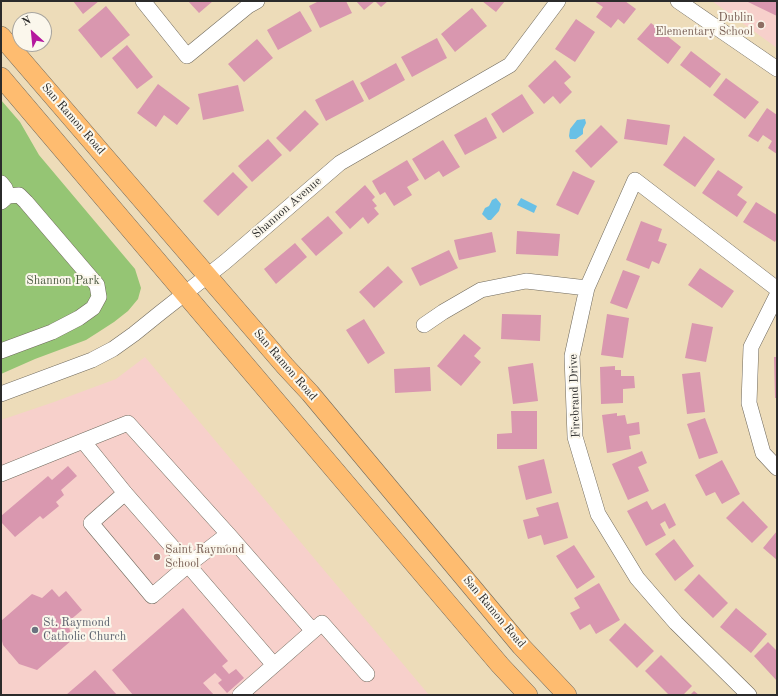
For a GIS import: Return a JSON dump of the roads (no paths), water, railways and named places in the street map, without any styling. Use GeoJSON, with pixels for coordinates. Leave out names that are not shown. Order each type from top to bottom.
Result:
{"type":"FeatureCollection","features":[{"type":"Feature","properties":{"kind":"main road","name":"San Ramon Road"},"geometry":{"type":"LineString","coordinates":[[1,36],[285,366],[310,393],[521,646],[567,695]]}},
{"type":"Feature","properties":{"kind":"main road"},"geometry":{"type":"LineString","coordinates":[[1,77],[500,665],[528,695]]}},
{"type":"Feature","properties":{"kind":"street"},"geometry":{"type":"LineString","coordinates":[[143,1],[187,56],[248,6],[257,1]]}},
{"type":"Feature","properties":{"kind":"street","name":"Shannon Avenue"},"geometry":{"type":"LineString","coordinates":[[1,394],[92,360],[113,349],[208,276],[340,163],[510,65],[558,1]]}},
{"type":"Feature","properties":{"kind":"street"},"geometry":{"type":"LineString","coordinates":[[683,2],[777,69]]}},
{"type":"Feature","properties":{"kind":"street","name":"Firebrand Drive"},"geometry":{"type":"LineString","coordinates":[[749,695],[676,623],[637,578],[598,514],[575,436],[572,356],[587,288],[635,180],[777,289]]}},
{"type":"Feature","properties":{"kind":"street"},"geometry":{"type":"LineString","coordinates":[[1,183],[6,188],[5,199],[19,195],[26,202],[97,285],[99,297],[93,308],[79,318],[52,332],[1,351]]}},
{"type":"Feature","properties":{"kind":"street"},"geometry":{"type":"LineString","coordinates":[[424,325],[481,290],[526,281],[587,288]]}},
{"type":"Feature","properties":{"kind":"street"},"geometry":{"type":"LineString","coordinates":[[777,296],[751,347],[749,403],[763,453],[777,468]]}},
{"type":"Feature","properties":{"kind":"street"},"geometry":{"type":"LineString","coordinates":[[1,474],[128,423],[313,631]]}},
{"type":"Feature","properties":{"kind":"street"},"geometry":{"type":"LineString","coordinates":[[83,441],[125,493],[274,665]]}},
{"type":"Feature","properties":{"kind":"street"},"geometry":{"type":"LineString","coordinates":[[125,493],[91,522],[152,596],[228,534]]}},
{"type":"Feature","properties":{"kind":"street"},"geometry":{"type":"LineString","coordinates":[[240,695],[322,623],[367,674]]}},
{"type":"Feature","properties":{"kind":"water"},"geometry":{"type":"Polygon","coordinates":[[[585,119],[586,123],[583,129],[583,134],[576,139],[570,139],[570,129],[577,120],[585,119]]]}},
{"type":"Feature","properties":{"kind":"water"},"geometry":{"type":"Polygon","coordinates":[[[496,198],[501,204],[499,211],[491,220],[488,220],[482,214],[492,200],[496,198]]]}},
{"type":"Feature","properties":{"kind":"water"},"geometry":{"type":"Polygon","coordinates":[[[521,198],[537,206],[534,213],[517,205],[521,198]]]}},
{"type":"Feature","properties":{"kind":"place","name":"Dublin Elementary School"},"geometry":{"type":"Point","coordinates":[761,25]}},
{"type":"Feature","properties":{"kind":"place","name":"Saint Raymond School"},"geometry":{"type":"Point","coordinates":[157,557]}},
{"type":"Feature","properties":{"kind":"place","name":"St. Raymond Catholic Church"},"geometry":{"type":"Point","coordinates":[35,630]}},
{"type":"Feature","properties":{"kind":"park label","name":"Shannon Park"},"geometry":{"type":"Point","coordinates":[63,281]}}]}
